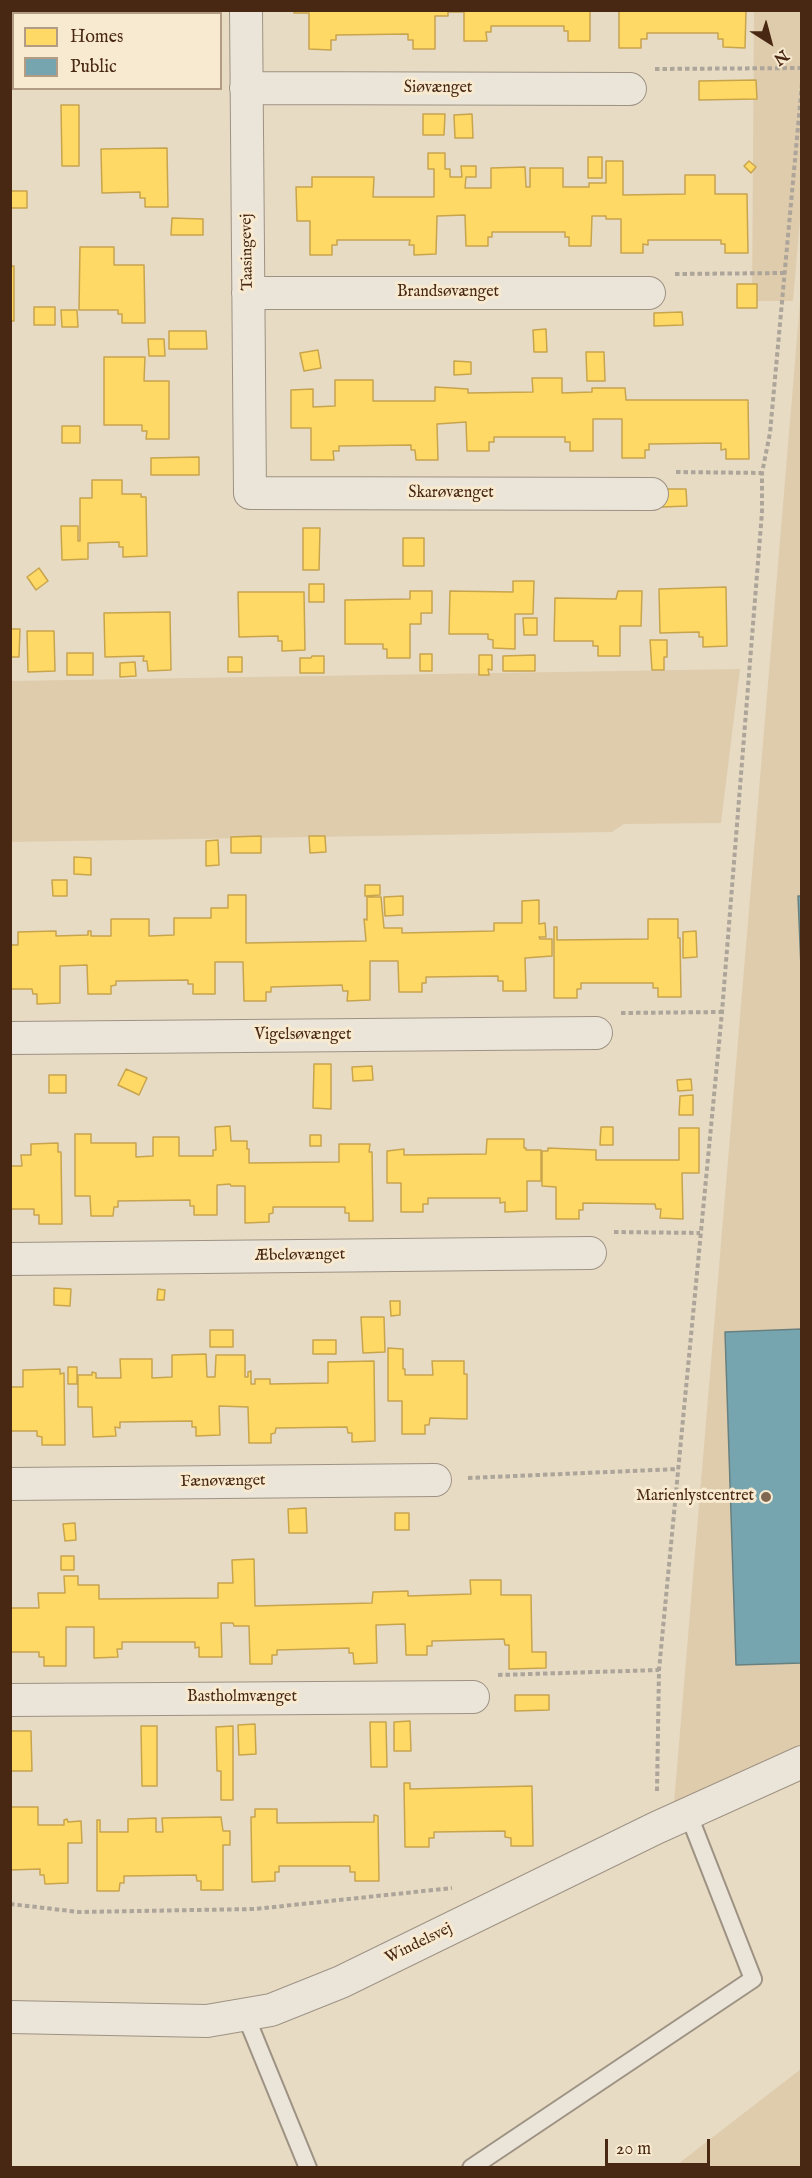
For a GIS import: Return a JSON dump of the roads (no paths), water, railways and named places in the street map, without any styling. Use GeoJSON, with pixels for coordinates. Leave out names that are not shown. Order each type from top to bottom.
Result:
{"type":"FeatureCollection","features":[{"type":"Feature","properties":{"kind":"street","name":"Taasingevej"},"geometry":{"type":"LineString","coordinates":[[246,10],[238,70],[248,293],[250,493]]}},
{"type":"Feature","properties":{"kind":"street","name":"Siøvænget"},"geometry":{"type":"LineString","coordinates":[[238,70],[630,89]]}},
{"type":"Feature","properties":{"kind":"street","name":"Brandsøvænget"},"geometry":{"type":"LineString","coordinates":[[248,293],[649,293]]}},
{"type":"Feature","properties":{"kind":"street","name":"Skarøvænget"},"geometry":{"type":"LineString","coordinates":[[250,493],[652,494]]}},
{"type":"Feature","properties":{"kind":"street","name":"Vigelsøvænget"},"geometry":{"type":"LineString","coordinates":[[10,1038],[596,1033]]}},
{"type":"Feature","properties":{"kind":"street","name":"Æbeløvænget"},"geometry":{"type":"LineString","coordinates":[[10,1259],[590,1253]]}},
{"type":"Feature","properties":{"kind":"street","name":"Fænøvænget"},"geometry":{"type":"LineString","coordinates":[[10,1485],[435,1480]]}},
{"type":"Feature","properties":{"kind":"street","name":"Bastholmvænget"},"geometry":{"type":"LineString","coordinates":[[10,1700],[473,1696]]}},
{"type":"Feature","properties":{"kind":"street","name":"Windelsvej"},"geometry":{"type":"LineString","coordinates":[[10,2017],[207,2021],[271,2010],[341,1982],[656,1828],[801,1762]]}},
{"type":"Feature","properties":{"kind":"lane"},"geometry":{"type":"LineString","coordinates":[[471,2168],[753,1980],[688,1813]]}},
{"type":"Feature","properties":{"kind":"lane"},"geometry":{"type":"LineString","coordinates":[[244,2014],[308,2168]]}},
{"type":"Feature","properties":{"kind":"place","name":"Marienlystcentret"},"geometry":{"type":"Point","coordinates":[766,1497]}}]}
